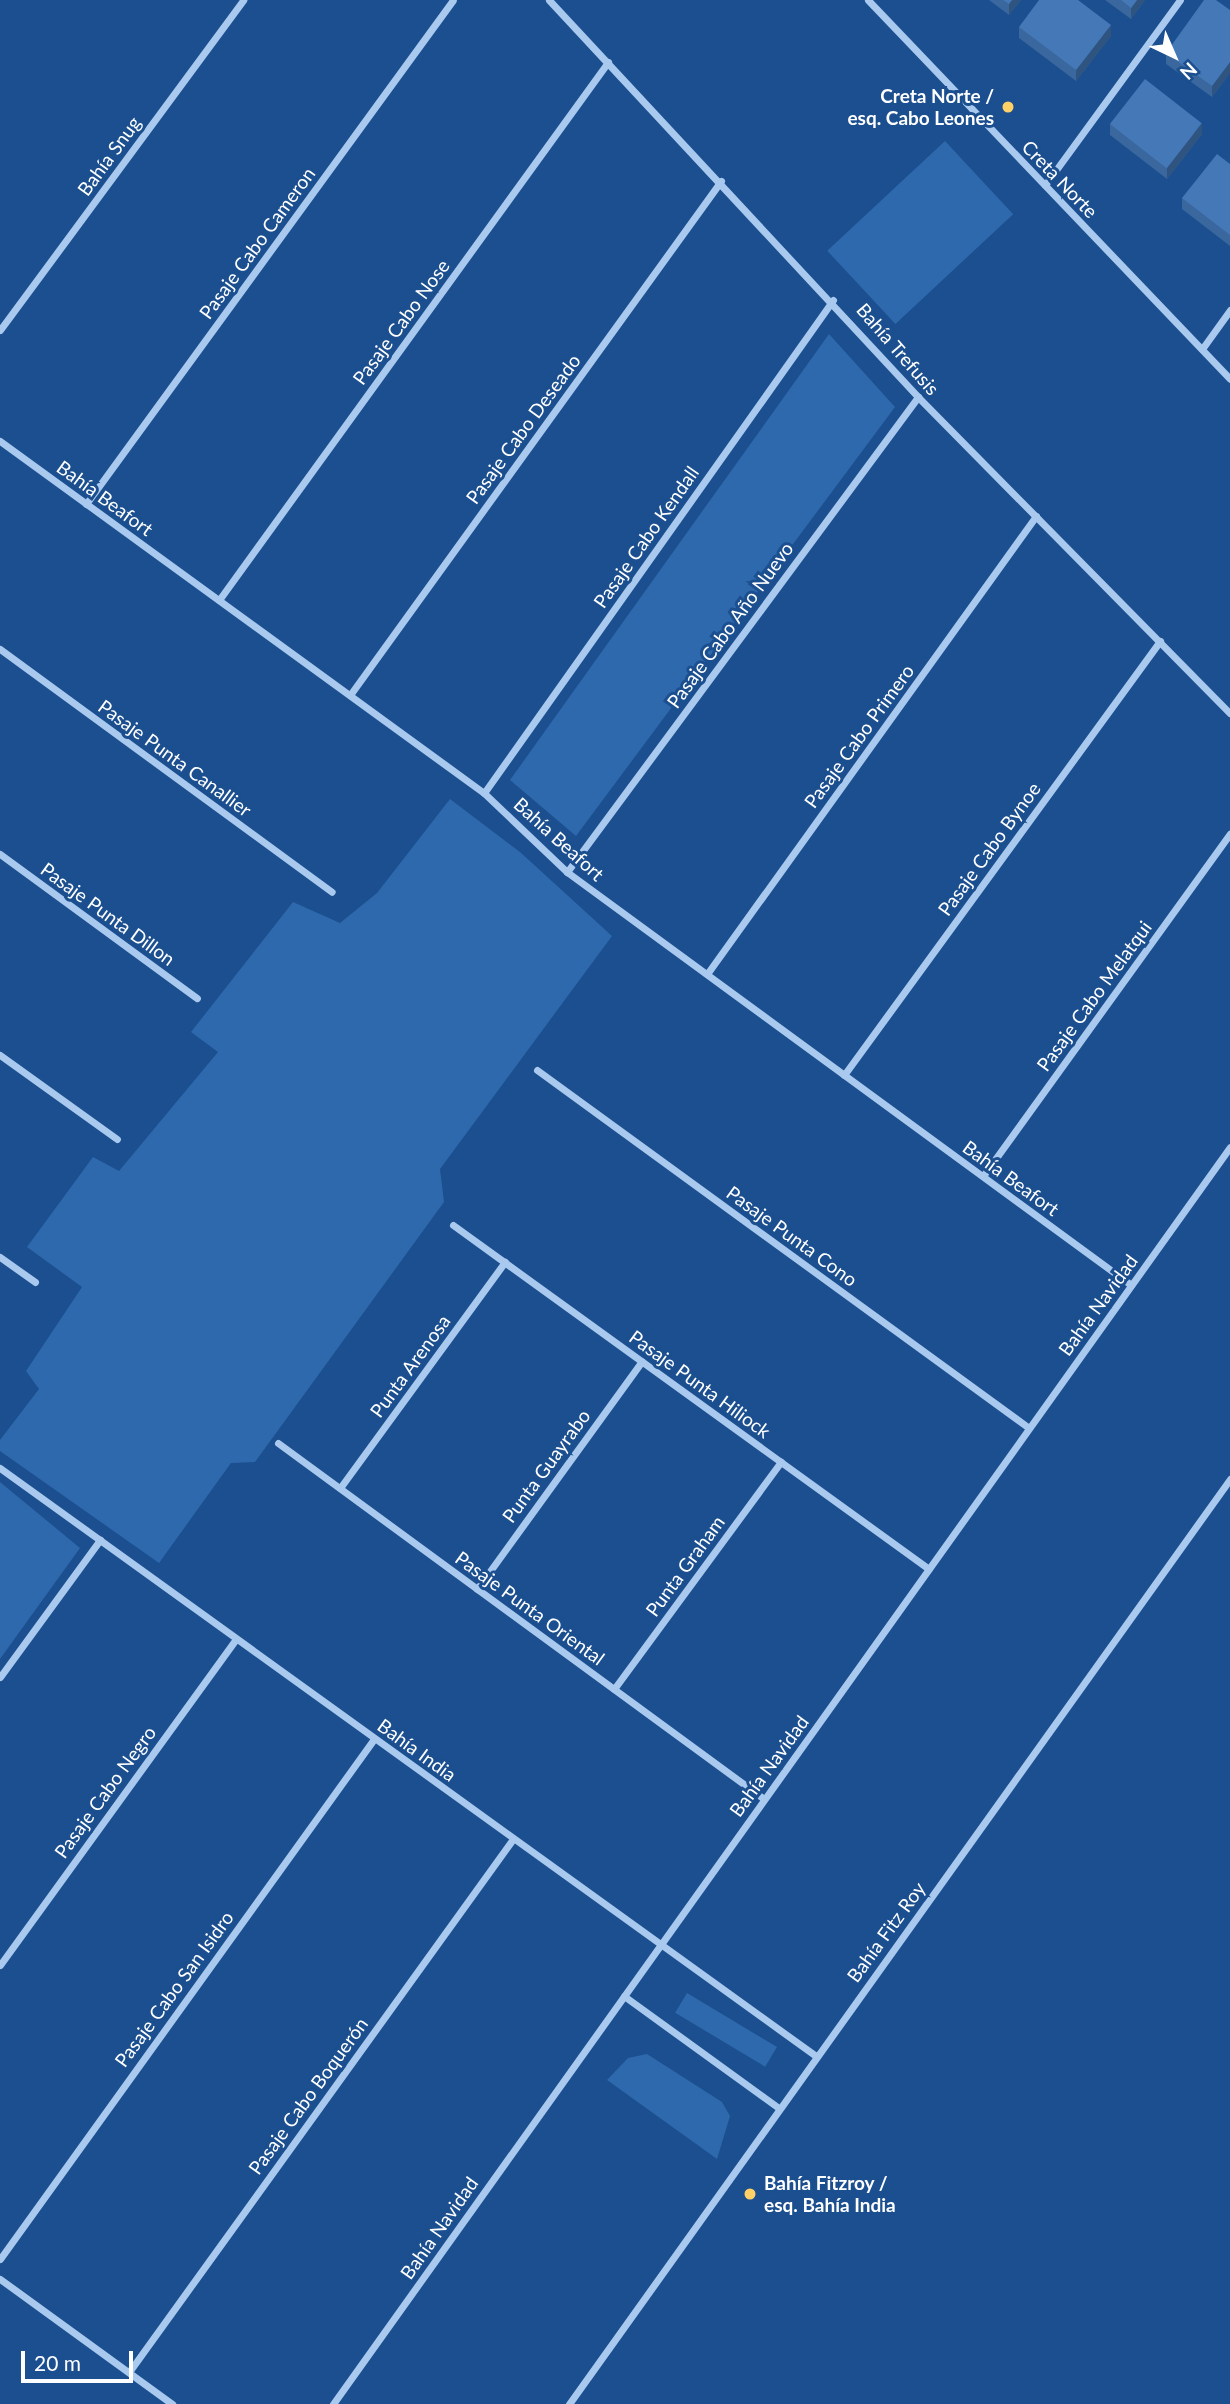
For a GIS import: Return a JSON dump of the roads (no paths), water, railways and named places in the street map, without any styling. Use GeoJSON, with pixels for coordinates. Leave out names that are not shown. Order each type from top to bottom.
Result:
{"type":"FeatureCollection","features":[{"type":"Feature","properties":{"kind":"street","name":"Bahía Snug"},"geometry":{"type":"LineString","coordinates":[[0,330],[243,0]]}},
{"type":"Feature","properties":{"kind":"street","name":"Pasaje Cabo Cameron"},"geometry":{"type":"LineString","coordinates":[[86,504],[453,0]]}},
{"type":"Feature","properties":{"kind":"street","name":"Bahía Trefusis"},"geometry":{"type":"LineString","coordinates":[[549,0],[833,300],[918,397],[1230,713]]}},
{"type":"Feature","properties":{"kind":"street","name":"Creta Norte"},"geometry":{"type":"LineString","coordinates":[[868,0],[1230,379]]}},
{"type":"Feature","properties":{"kind":"street"},"geometry":{"type":"LineString","coordinates":[[1045,185],[1180,0]]}},
{"type":"Feature","properties":{"kind":"street","name":"Pasaje Cabo Nose"},"geometry":{"type":"LineString","coordinates":[[219,600],[608,62]]}},
{"type":"Feature","properties":{"kind":"street","name":"Pasaje Cabo Deseado"},"geometry":{"type":"LineString","coordinates":[[350,695],[721,181]]}},
{"type":"Feature","properties":{"kind":"street","name":"Pasaje Cabo Kendall"},"geometry":{"type":"LineString","coordinates":[[484,793],[833,300]]}},
{"type":"Feature","properties":{"kind":"street"},"geometry":{"type":"LineString","coordinates":[[1202,349],[1230,310]]}},
{"type":"Feature","properties":{"kind":"street","name":"Pasaje Cabo Año Nuevo"},"geometry":{"type":"LineString","coordinates":[[567,872],[918,397]]}},
{"type":"Feature","properties":{"kind":"street","name":"Bahía Beafort"},"geometry":{"type":"LineString","coordinates":[[0,441],[484,793],[567,872],[1131,1286]]}},
{"type":"Feature","properties":{"kind":"street","name":"Pasaje Cabo Primero"},"geometry":{"type":"LineString","coordinates":[[707,974],[1036,516]]}},
{"type":"Feature","properties":{"kind":"street","name":"Pasaje Cabo Bynoe"},"geometry":{"type":"LineString","coordinates":[[844,1075],[1160,641]]}},
{"type":"Feature","properties":{"kind":"street","name":"Pasaje Punta Canallier"},"geometry":{"type":"LineString","coordinates":[[0,649],[332,892]]}},
{"type":"Feature","properties":{"kind":"street","name":"Pasaje Cabo Melatqui"},"geometry":{"type":"LineString","coordinates":[[983,1177],[1230,834]]}},
{"type":"Feature","properties":{"kind":"street","name":"Pasaje Punta Dillon"},"geometry":{"type":"LineString","coordinates":[[0,854],[197,998]]}},
{"type":"Feature","properties":{"kind":"street"},"geometry":{"type":"LineString","coordinates":[[0,1055],[117,1139]]}},
{"type":"Feature","properties":{"kind":"street","name":"Pasaje Punta Cono"},"geometry":{"type":"LineString","coordinates":[[537,1070],[1029,1428]]}},
{"type":"Feature","properties":{"kind":"street","name":"Bahía Navidad"},"geometry":{"type":"LineString","coordinates":[[333,2404],[1230,1147]]}},
{"type":"Feature","properties":{"kind":"street","name":"Pasaje Punta Hiliock"},"geometry":{"type":"LineString","coordinates":[[453,1225],[929,1569]]}},
{"type":"Feature","properties":{"kind":"street"},"geometry":{"type":"LineString","coordinates":[[0,1257],[35,1282]]}},
{"type":"Feature","properties":{"kind":"street","name":"Punta Arenosa"},"geometry":{"type":"LineString","coordinates":[[340,1488],[505,1262]]}},
{"type":"Feature","properties":{"kind":"street","name":"Punta Guayrabo"},"geometry":{"type":"LineString","coordinates":[[477,1589],[642,1361]]}},
{"type":"Feature","properties":{"kind":"street","name":"Pasaje Punta Oriental"},"geometry":{"type":"LineString","coordinates":[[278,1443],[764,1799]]}},
{"type":"Feature","properties":{"kind":"street","name":"Punta Graham"},"geometry":{"type":"LineString","coordinates":[[614,1689],[781,1462]]}},
{"type":"Feature","properties":{"kind":"street","name":"Bahía India"},"geometry":{"type":"LineString","coordinates":[[0,1468],[816,2056]]}},
{"type":"Feature","properties":{"kind":"street","name":"Bahía Fitz Roy"},"geometry":{"type":"LineString","coordinates":[[569,2404],[1230,1479]]}},
{"type":"Feature","properties":{"kind":"street"},"geometry":{"type":"LineString","coordinates":[[0,1676],[100,1540]]}},
{"type":"Feature","properties":{"kind":"street","name":"Pasaje Cabo Negro"},"geometry":{"type":"LineString","coordinates":[[0,1965],[236,1639]]}},
{"type":"Feature","properties":{"kind":"street","name":"Pasaje Cabo San Isidro"},"geometry":{"type":"LineString","coordinates":[[0,2259],[374,1738]]}},
{"type":"Feature","properties":{"kind":"street","name":"Pasaje Cabo Boquerón"},"geometry":{"type":"LineString","coordinates":[[129,2372],[513,1839]]}},
{"type":"Feature","properties":{"kind":"street"},"geometry":{"type":"LineString","coordinates":[[624,1996],[779,2108]]}},
{"type":"Feature","properties":{"kind":"street"},"geometry":{"type":"LineString","coordinates":[[0,2279],[172,2404]]}},
{"type":"Feature","properties":{"kind":"place","name":"Creta Norte / esq. Cabo Leones"},"geometry":{"type":"Point","coordinates":[1008,107]}},
{"type":"Feature","properties":{"kind":"place","name":"Bahía Fitzroy / esq. Bahía India"},"geometry":{"type":"Point","coordinates":[750,2194]}}]}
